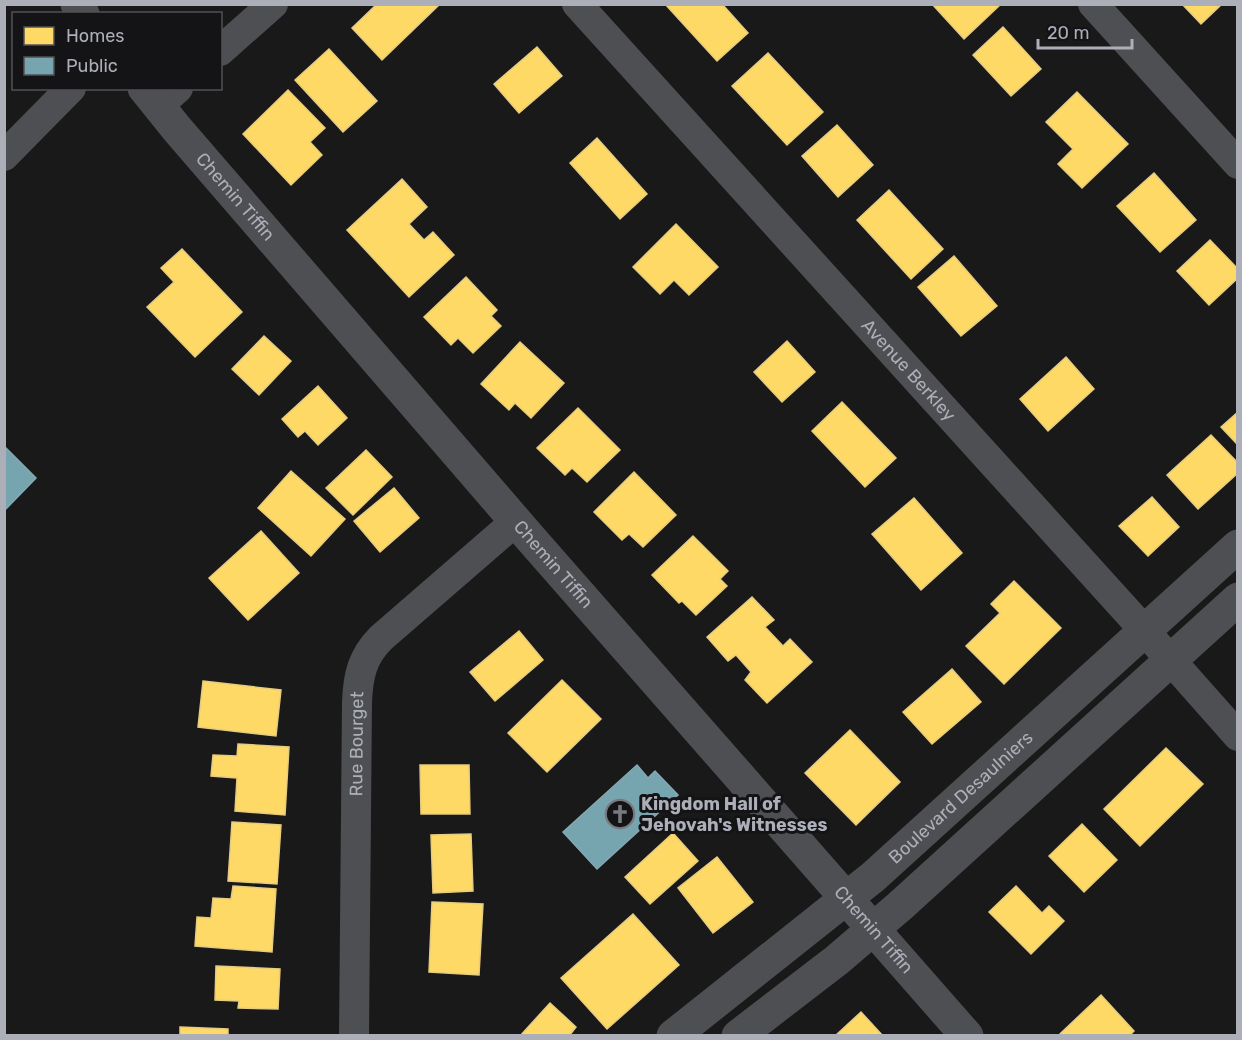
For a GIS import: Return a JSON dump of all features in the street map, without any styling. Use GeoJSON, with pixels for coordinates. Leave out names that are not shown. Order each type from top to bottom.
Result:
{"type":"FeatureCollection","features":[{"type":"Feature","properties":{"kind":"street"},"geometry":{"type":"LineString","coordinates":[[222,49],[273,4]]}},
{"type":"Feature","properties":{"kind":"street","name":"Avenue Berkley"},"geometry":{"type":"LineString","coordinates":[[577,4],[1238,736]]}},
{"type":"Feature","properties":{"kind":"street"},"geometry":{"type":"LineString","coordinates":[[1093,4],[1238,164]]}},
{"type":"Feature","properties":{"kind":"street"},"geometry":{"type":"LineString","coordinates":[[4,156],[69,90]]}},
{"type":"Feature","properties":{"kind":"street","name":"Chemin Tiffin"},"geometry":{"type":"LineString","coordinates":[[160,94],[516,521],[967,1035]]}},
{"type":"Feature","properties":{"kind":"street","name":"Rue Bourget"},"geometry":{"type":"LineString","coordinates":[[354,1035],[357,702],[360,670],[368,653],[381,638],[516,521]]}},
{"type":"Feature","properties":{"kind":"street","name":"Boulevard Desaulniers"},"geometry":{"type":"LineString","coordinates":[[673,1035],[883,869],[1238,546]]}},
{"type":"Feature","properties":{"kind":"street"},"geometry":{"type":"LineString","coordinates":[[738,1035],[837,960],[874,928],[1238,599]]}},
{"type":"Feature","properties":{"kind":"building: Homes"},"geometry":{"type":"Polygon","coordinates":[[[377,4],[440,4],[382,60],[352,28],[377,4]]]}},
{"type":"Feature","properties":{"kind":"building: Homes"},"geometry":{"type":"Polygon","coordinates":[[[665,4],[722,4],[748,33],[717,61],[665,4]]]}},
{"type":"Feature","properties":{"kind":"building: Homes"},"geometry":{"type":"Polygon","coordinates":[[[932,4],[1001,4],[964,39],[932,4]]]}},
{"type":"Feature","properties":{"kind":"building: Homes"},"geometry":{"type":"Polygon","coordinates":[[[1182,4],[1222,4],[1201,24],[1182,4]]]}},
{"type":"Feature","properties":{"kind":"building: Homes"},"geometry":{"type":"Polygon","coordinates":[[[1003,27],[1041,69],[1011,96],[973,55],[1003,27]]]}},
{"type":"Feature","properties":{"kind":"building: Homes"},"geometry":{"type":"Polygon","coordinates":[[[537,47],[562,76],[519,113],[494,84],[537,47]]]}},
{"type":"Feature","properties":{"kind":"building: Homes"},"geometry":{"type":"Polygon","coordinates":[[[329,49],[377,101],[343,132],[295,80],[329,49]]]}},
{"type":"Feature","properties":{"kind":"building: Homes"},"geometry":{"type":"Polygon","coordinates":[[[768,53],[823,112],[787,145],[732,86],[768,53]]]}},
{"type":"Feature","properties":{"kind":"building: Homes"},"geometry":{"type":"Polygon","coordinates":[[[288,90],[325,128],[310,142],[322,155],[291,185],[243,134],[288,90]]]}},
{"type":"Feature","properties":{"kind":"building: Homes"},"geometry":{"type":"Polygon","coordinates":[[[1077,92],[1128,144],[1082,188],[1058,164],[1073,149],[1046,122],[1077,92]]]}},
{"type":"Feature","properties":{"kind":"building: Homes"},"geometry":{"type":"Polygon","coordinates":[[[837,125],[873,165],[838,197],[802,156],[837,125]]]}},
{"type":"Feature","properties":{"kind":"building: Homes"},"geometry":{"type":"Polygon","coordinates":[[[597,138],[647,194],[620,219],[570,163],[597,138]]]}},
{"type":"Feature","properties":{"kind":"building: Homes"},"geometry":{"type":"Polygon","coordinates":[[[1154,173],[1196,220],[1160,252],[1117,206],[1154,173]]]}},
{"type":"Feature","properties":{"kind":"building: Homes"},"geometry":{"type":"Polygon","coordinates":[[[402,179],[427,207],[409,224],[424,240],[433,232],[454,255],[409,297],[347,230],[402,179]]]}},
{"type":"Feature","properties":{"kind":"building: Homes"},"geometry":{"type":"Polygon","coordinates":[[[889,190],[943,249],[911,279],[857,220],[889,190]]]}},
{"type":"Feature","properties":{"kind":"building: Homes"},"geometry":{"type":"Polygon","coordinates":[[[676,224],[718,267],[689,295],[674,280],[660,294],[633,267],[676,224]]]}},
{"type":"Feature","properties":{"kind":"building: Homes"},"geometry":{"type":"Polygon","coordinates":[[[1210,240],[1238,269],[1238,278],[1209,305],[1177,271],[1210,240]]]}},
{"type":"Feature","properties":{"kind":"building: Homes"},"geometry":{"type":"Polygon","coordinates":[[[182,249],[242,312],[195,357],[147,307],[174,282],[161,268],[182,249]]]}},
{"type":"Feature","properties":{"kind":"building: Homes"},"geometry":{"type":"Polygon","coordinates":[[[954,256],[997,306],[961,336],[918,287],[954,256]]]}},
{"type":"Feature","properties":{"kind":"building: Homes"},"geometry":{"type":"Polygon","coordinates":[[[466,277],[497,310],[491,316],[501,326],[473,353],[458,338],[451,345],[424,317],[466,277]]]}},
{"type":"Feature","properties":{"kind":"building: Homes"},"geometry":{"type":"Polygon","coordinates":[[[264,336],[291,361],[259,395],[232,369],[264,336]]]}},
{"type":"Feature","properties":{"kind":"building: Homes"},"geometry":{"type":"Polygon","coordinates":[[[787,341],[815,372],[782,402],[754,372],[787,341]]]}},
{"type":"Feature","properties":{"kind":"building: Homes"},"geometry":{"type":"Polygon","coordinates":[[[520,342],[564,383],[531,418],[515,403],[509,410],[481,384],[520,342]]]}},
{"type":"Feature","properties":{"kind":"building: Homes"},"geometry":{"type":"Polygon","coordinates":[[[1066,357],[1094,389],[1048,431],[1020,399],[1066,357]]]}},
{"type":"Feature","properties":{"kind":"building: Homes"},"geometry":{"type":"Polygon","coordinates":[[[318,386],[347,418],[318,445],[305,431],[298,437],[282,419],[318,386]]]}},
{"type":"Feature","properties":{"kind":"building: Homes"},"geometry":{"type":"Polygon","coordinates":[[[842,402],[896,458],[865,487],[812,431],[842,402]]]}},
{"type":"Feature","properties":{"kind":"building: Homes"},"geometry":{"type":"Polygon","coordinates":[[[578,408],[620,450],[587,482],[572,468],[565,475],[537,448],[578,408]]]}},
{"type":"Feature","properties":{"kind":"building: Homes"},"geometry":{"type":"Polygon","coordinates":[[[1238,412],[1238,445],[1221,427],[1238,412]]]}},
{"type":"Feature","properties":{"kind":"building: Homes"},"geometry":{"type":"Polygon","coordinates":[[[1211,435],[1238,463],[1238,473],[1198,509],[1167,475],[1211,435]]]}},
{"type":"Feature","properties":{"kind":"building: Homes"},"geometry":{"type":"Polygon","coordinates":[[[366,450],[392,477],[353,515],[326,488],[366,450]]]}},
{"type":"Feature","properties":{"kind":"building: Homes"},"geometry":{"type":"Polygon","coordinates":[[[291,471],[345,519],[311,556],[258,508],[291,471]]]}},
{"type":"Feature","properties":{"kind":"building: Homes"},"geometry":{"type":"Polygon","coordinates":[[[634,472],[676,515],[643,547],[629,534],[622,540],[594,512],[634,472]]]}},
{"type":"Feature","properties":{"kind":"building: Homes"},"geometry":{"type":"Polygon","coordinates":[[[394,488],[419,518],[380,552],[354,521],[394,488]]]}},
{"type":"Feature","properties":{"kind":"building: Homes"},"geometry":{"type":"Polygon","coordinates":[[[1152,497],[1179,527],[1148,556],[1119,526],[1152,497]]]}},
{"type":"Feature","properties":{"kind":"building: Homes"},"geometry":{"type":"Polygon","coordinates":[[[914,498],[962,553],[921,590],[872,534],[914,498]]]}},
{"type":"Feature","properties":{"kind":"building: Homes"},"geometry":{"type":"Polygon","coordinates":[[[261,531],[299,573],[248,620],[209,578],[261,531]]]}},
{"type":"Feature","properties":{"kind":"building: Homes"},"geometry":{"type":"Polygon","coordinates":[[[693,536],[728,571],[720,579],[727,586],[696,615],[682,601],[679,603],[652,575],[693,536]]]}},
{"type":"Feature","properties":{"kind":"building: Homes"},"geometry":{"type":"Polygon","coordinates":[[[1014,581],[1061,628],[1004,684],[966,646],[1000,613],[991,604],[1014,581]]]}},
{"type":"Feature","properties":{"kind":"building: Homes"},"geometry":{"type":"Polygon","coordinates":[[[752,597],[774,620],[765,627],[783,646],[790,639],[812,662],[767,703],[745,680],[751,672],[736,655],[728,661],[707,637],[752,597]]]}},
{"type":"Feature","properties":{"kind":"building: Homes"},"geometry":{"type":"Polygon","coordinates":[[[519,631],[543,660],[495,701],[470,672],[519,631]]]}},
{"type":"Feature","properties":{"kind":"building: Homes"},"geometry":{"type":"Polygon","coordinates":[[[952,669],[981,702],[932,744],[903,712],[952,669]]]}},
{"type":"Feature","properties":{"kind":"building: Homes"},"geometry":{"type":"Polygon","coordinates":[[[562,680],[601,719],[547,772],[508,733],[562,680]]]}},
{"type":"Feature","properties":{"kind":"building: Homes"},"geometry":{"type":"Polygon","coordinates":[[[203,681],[281,690],[276,736],[198,727],[203,681]]]}},
{"type":"Feature","properties":{"kind":"building: Homes"},"geometry":{"type":"Polygon","coordinates":[[[850,730],[900,782],[856,825],[805,773],[850,730]]]}},
{"type":"Feature","properties":{"kind":"building: Homes"},"geometry":{"type":"Polygon","coordinates":[[[238,744],[289,747],[285,815],[235,811],[237,778],[211,776],[213,755],[237,756],[238,744]]]}},
{"type":"Feature","properties":{"kind":"building: Homes"},"geometry":{"type":"Polygon","coordinates":[[[1166,748],[1203,784],[1140,846],[1104,809],[1166,748]]]}},
{"type":"Feature","properties":{"kind":"building: Homes"},"geometry":{"type":"Polygon","coordinates":[[[420,765],[469,765],[470,814],[421,814],[420,765]]]}},
{"type":"Feature","properties":{"kind":"building: Homes"},"geometry":{"type":"Polygon","coordinates":[[[232,822],[281,825],[277,884],[228,881],[232,822]]]}},
{"type":"Feature","properties":{"kind":"building: Homes"},"geometry":{"type":"Polygon","coordinates":[[[1082,824],[1117,860],[1084,892],[1049,856],[1082,824]]]}},
{"type":"Feature","properties":{"kind":"building: Homes"},"geometry":{"type":"Polygon","coordinates":[[[673,833],[698,861],[650,904],[625,877],[673,833]]]}},
{"type":"Feature","properties":{"kind":"building: Homes"},"geometry":{"type":"Polygon","coordinates":[[[471,834],[473,891],[433,893],[431,835],[471,834]]]}},
{"type":"Feature","properties":{"kind":"building: Homes"},"geometry":{"type":"Polygon","coordinates":[[[717,857],[753,902],[713,933],[678,888],[717,857]]]}},
{"type":"Feature","properties":{"kind":"building: Homes"},"geometry":{"type":"Polygon","coordinates":[[[233,886],[276,889],[272,952],[195,946],[197,917],[211,918],[213,898],[231,899],[233,886]]]}},
{"type":"Feature","properties":{"kind":"building: Homes"},"geometry":{"type":"Polygon","coordinates":[[[1016,886],[1042,913],[1049,906],[1064,921],[1031,954],[989,912],[1016,886]]]}},
{"type":"Feature","properties":{"kind":"building: Homes"},"geometry":{"type":"Polygon","coordinates":[[[432,902],[483,904],[479,975],[429,972],[432,902]]]}},
{"type":"Feature","properties":{"kind":"building: Homes"},"geometry":{"type":"Polygon","coordinates":[[[633,914],[679,965],[607,1029],[561,978],[633,914]]]}},
{"type":"Feature","properties":{"kind":"building: Homes"},"geometry":{"type":"Polygon","coordinates":[[[216,966],[280,969],[278,1009],[238,1008],[239,1001],[215,1000],[216,966]]]}},
{"type":"Feature","properties":{"kind":"building: Homes"},"geometry":{"type":"Polygon","coordinates":[[[1101,995],[1134,1031],[1129,1036],[1061,1036],[1060,1034],[1101,995]]]}},
{"type":"Feature","properties":{"kind":"building: Homes"},"geometry":{"type":"Polygon","coordinates":[[[550,1003],[576,1027],[569,1036],[520,1036],[550,1003]]]}},
{"type":"Feature","properties":{"kind":"building: Homes"},"geometry":{"type":"Polygon","coordinates":[[[861,1012],[883,1036],[835,1036],[861,1012]]]}},
{"type":"Feature","properties":{"kind":"building: Homes"},"geometry":{"type":"Polygon","coordinates":[[[180,1027],[228,1029],[228,1036],[180,1036],[180,1027]]]}},
{"type":"Feature","properties":{"kind":"building: Public"},"geometry":{"type":"Polygon","coordinates":[[[4,446],[36,478],[4,511],[4,446]]]}},
{"type":"Feature","properties":{"kind":"building: Public","name":"Kingdom Hall of Jehovah's Witnesses"},"geometry":{"type":"Polygon","coordinates":[[[637,765],[648,778],[655,771],[678,795],[597,869],[563,832],[637,765]]]}},
{"type":"Feature","properties":{"kind":"place","name":"Kingdom Hall of Jehovah's Witnesses"},"geometry":{"type":"Point","coordinates":[620,814]}}]}
